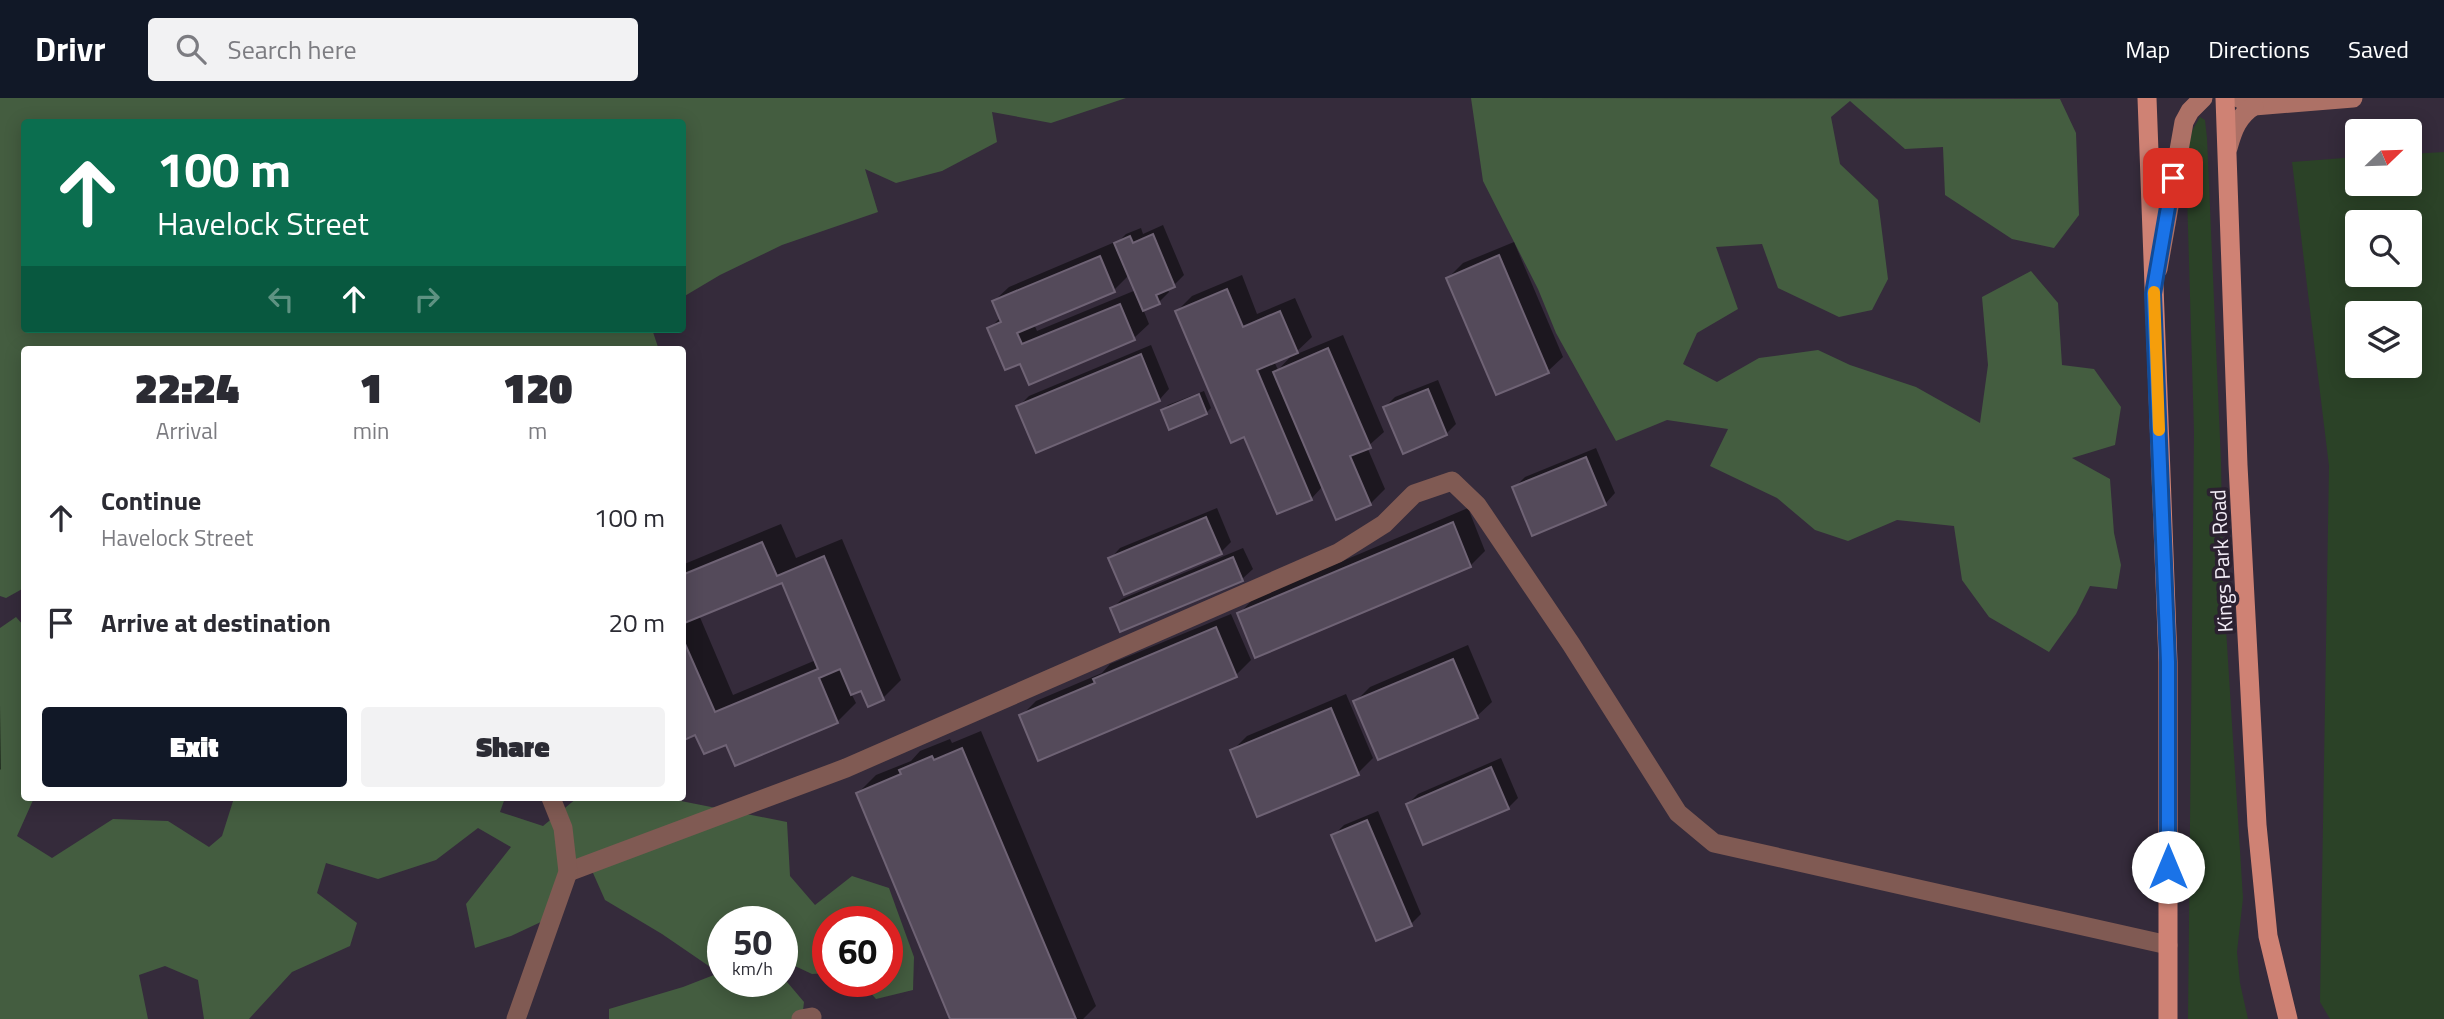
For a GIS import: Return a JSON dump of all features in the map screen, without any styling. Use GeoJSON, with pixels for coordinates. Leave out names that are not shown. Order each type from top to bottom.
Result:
{"type":"FeatureCollection","features":[{"type":"Feature","properties":{"kind":"main road"},"geometry":{"type":"LineString","coordinates":[[2147,98],[2168,662],[2168,1019]]}},
{"type":"Feature","properties":{"kind":"main road"},"geometry":{"type":"LineString","coordinates":[[2153,294],[2181,135],[2190,111],[2203,98]]}},
{"type":"Feature","properties":{"kind":"main road","name":"Kings Park Road"},"geometry":{"type":"LineString","coordinates":[[2225,98],[2238,465],[2258,838],[2269,936],[2288,1019]]}},
{"type":"Feature","properties":{"kind":"main road"},"geometry":{"type":"LineString","coordinates":[[2227,149],[2246,102],[2353,98]]}},
{"type":"Feature","properties":{"kind":"lane"},"geometry":{"type":"LineString","coordinates":[[568,872],[846,768],[1325,558],[1384,524],[1414,494],[1452,481],[1477,505],[1571,644],[1678,813],[1714,843],[2168,944]]}},
{"type":"Feature","properties":{"kind":"lane"},"geometry":{"type":"LineString","coordinates":[[516,1019],[568,872],[563,828],[552,801]]}},
{"type":"Feature","properties":{"kind":"green space"},"geometry":{"type":"Polygon","coordinates":[[[0,98],[1126,98],[1051,123],[992,112],[997,142],[942,171],[896,183],[865,169],[878,212],[782,245],[720,275],[686,295],[686,119],[21,119],[21,333],[653,333],[658,346],[21,346],[21,590],[6,598],[0,596],[0,98]]]}},
{"type":"Feature","properties":{"kind":"green space"},"geometry":{"type":"Polygon","coordinates":[[[1471,98],[2060,99],[2076,133],[2079,215],[2054,248],[2012,239],[1945,195],[1943,147],[1905,149],[1850,101],[1831,117],[1840,164],[1878,200],[1888,279],[1872,310],[1839,317],[1778,288],[1762,244],[1716,247],[1738,309],[1697,333],[1683,364],[1717,382],[1759,358],[1818,350],[1850,365],[1916,387],[1980,423],[1988,365],[1982,297],[2031,271],[2058,303],[2062,365],[2094,369],[2121,407],[2115,445],[2072,458],[2110,479],[2114,533],[2121,565],[2117,589],[2090,586],[2076,614],[2049,652],[1989,617],[1962,580],[1954,526],[1897,520],[1848,541],[1815,530],[1777,498],[1710,466],[1728,429],[1667,420],[1616,441],[1556,333],[1538,289],[1483,181],[1471,98]]]}},
{"type":"Feature","properties":{"kind":"green space"},"geometry":{"type":"Polygon","coordinates":[[[2200,117],[2205,120],[2207,138],[2221,462],[2223,581],[2243,898],[2237,952],[2248,1019],[2188,1019],[2194,432],[2186,160],[2192,131],[2200,117]]]}},
{"type":"Feature","properties":{"kind":"green space"},"geometry":{"type":"Polygon","coordinates":[[[2444,152],[2444,1019],[2330,1019],[2320,1002],[2329,466],[2292,162],[2345,158],[2345,196],[2422,196],[2422,153],[2444,152]]]}},
{"type":"Feature","properties":{"kind":"green space"},"geometry":{"type":"Polygon","coordinates":[[[16,617],[21,623],[21,801],[33,801],[17,836],[52,858],[113,819],[168,821],[209,847],[222,836],[233,801],[504,801],[500,812],[543,826],[573,801],[681,801],[787,822],[790,876],[815,905],[852,876],[889,888],[896,906],[812,906],[812,974],[798,967],[798,906],[707,906],[707,965],[605,900],[589,864],[563,876],[560,913],[511,936],[475,948],[466,904],[511,847],[478,828],[436,860],[378,879],[326,863],[317,893],[357,923],[350,946],[292,972],[249,1019],[204,1019],[198,980],[165,966],[139,975],[148,1019],[0,1019],[0,628],[16,617]]]}},
{"type":"Feature","properties":{"kind":"green space"},"geometry":{"type":"Polygon","coordinates":[[[903,927],[914,957],[913,990],[903,992],[903,927]]]}},
{"type":"Feature","properties":{"kind":"green space"},"geometry":{"type":"Polygon","coordinates":[[[707,978],[707,997],[798,995],[804,1002],[802,1019],[609,1019],[609,1009],[707,978]]]}},
{"type":"Feature","properties":{"kind":"building"},"geometry":{"type":"Polygon","coordinates":[[[1153,234],[1175,287],[1156,295],[1160,304],[1143,311],[1114,243],[1130,236],[1133,243],[1153,234]]]}},
{"type":"Feature","properties":{"kind":"building"},"geometry":{"type":"Polygon","coordinates":[[[1499,255],[1549,373],[1496,395],[1446,278],[1499,255]]]}},
{"type":"Feature","properties":{"kind":"building"},"geometry":{"type":"Polygon","coordinates":[[[1100,256],[1115,292],[1017,333],[1022,344],[1120,304],[1135,340],[1029,385],[1020,364],[1005,370],[987,328],[1001,322],[992,301],[1100,256]]]}},
{"type":"Feature","properties":{"kind":"building"},"geometry":{"type":"Polygon","coordinates":[[[1227,289],[1243,327],[1280,311],[1298,353],[1257,370],[1312,500],[1277,514],[1244,437],[1231,443],[1175,311],[1227,289]]]}},
{"type":"Feature","properties":{"kind":"building"},"geometry":{"type":"Polygon","coordinates":[[[1328,348],[1371,448],[1350,456],[1371,505],[1336,520],[1273,372],[1328,348]]]}},
{"type":"Feature","properties":{"kind":"building"},"geometry":{"type":"Polygon","coordinates":[[[1141,354],[1160,401],[1036,453],[1016,406],[1141,354]]]}},
{"type":"Feature","properties":{"kind":"building"},"geometry":{"type":"Polygon","coordinates":[[[1428,389],[1447,435],[1403,454],[1383,407],[1428,389]]]}},
{"type":"Feature","properties":{"kind":"building"},"geometry":{"type":"Polygon","coordinates":[[[1199,394],[1207,414],[1169,430],[1161,410],[1199,394]]]}},
{"type":"Feature","properties":{"kind":"building"},"geometry":{"type":"Polygon","coordinates":[[[1586,457],[1606,505],[1532,536],[1512,487],[1586,457]]]}},
{"type":"Feature","properties":{"kind":"building"},"geometry":{"type":"Polygon","coordinates":[[[1206,517],[1222,554],[1124,595],[1108,558],[1206,517]]]}},
{"type":"Feature","properties":{"kind":"building"},"geometry":{"type":"Polygon","coordinates":[[[1453,522],[1471,567],[1255,658],[1237,613],[1453,522]]]}},
{"type":"Feature","properties":{"kind":"building"},"geometry":{"type":"Polygon","coordinates":[[[762,542],[777,576],[824,556],[884,700],[868,707],[861,691],[851,695],[840,669],[819,678],[838,723],[735,766],[726,745],[704,754],[695,735],[686,739],[686,646],[715,712],[818,669],[782,583],[686,622],[686,573],[762,542]]]}},
{"type":"Feature","properties":{"kind":"building"},"geometry":{"type":"Polygon","coordinates":[[[1233,557],[1243,581],[1120,632],[1110,608],[1233,557]]]}},
{"type":"Feature","properties":{"kind":"building"},"geometry":{"type":"Polygon","coordinates":[[[1216,627],[1237,677],[1038,761],[1019,715],[1095,683],[1093,679],[1216,627]]]}},
{"type":"Feature","properties":{"kind":"building"},"geometry":{"type":"Polygon","coordinates":[[[1453,659],[1478,718],[1378,760],[1353,701],[1453,659]]]}},
{"type":"Feature","properties":{"kind":"building"},"geometry":{"type":"Polygon","coordinates":[[[1331,708],[1359,775],[1257,817],[1230,750],[1331,708]]]}},
{"type":"Feature","properties":{"kind":"building"},"geometry":{"type":"Polygon","coordinates":[[[962,748],[1076,1019],[950,1019],[856,793],[901,774],[899,770],[932,756],[934,760],[962,748]]]}},
{"type":"Feature","properties":{"kind":"building"},"geometry":{"type":"Polygon","coordinates":[[[1491,767],[1509,809],[1423,845],[1406,804],[1491,767]]]}},
{"type":"Feature","properties":{"kind":"building"},"geometry":{"type":"Polygon","coordinates":[[[1367,820],[1412,926],[1376,941],[1331,835],[1367,820]]]}},
{"type":"Feature","properties":{"kind":"slow traffic"},"geometry":{"type":"LineString","coordinates":[[2154,292],[2159,430]]}},
{"type":"Feature","properties":{"kind":"route"},"geometry":{"type":"LineString","coordinates":[[2168,867],[2168,662],[2153,294],[2173,178]]}}]}
